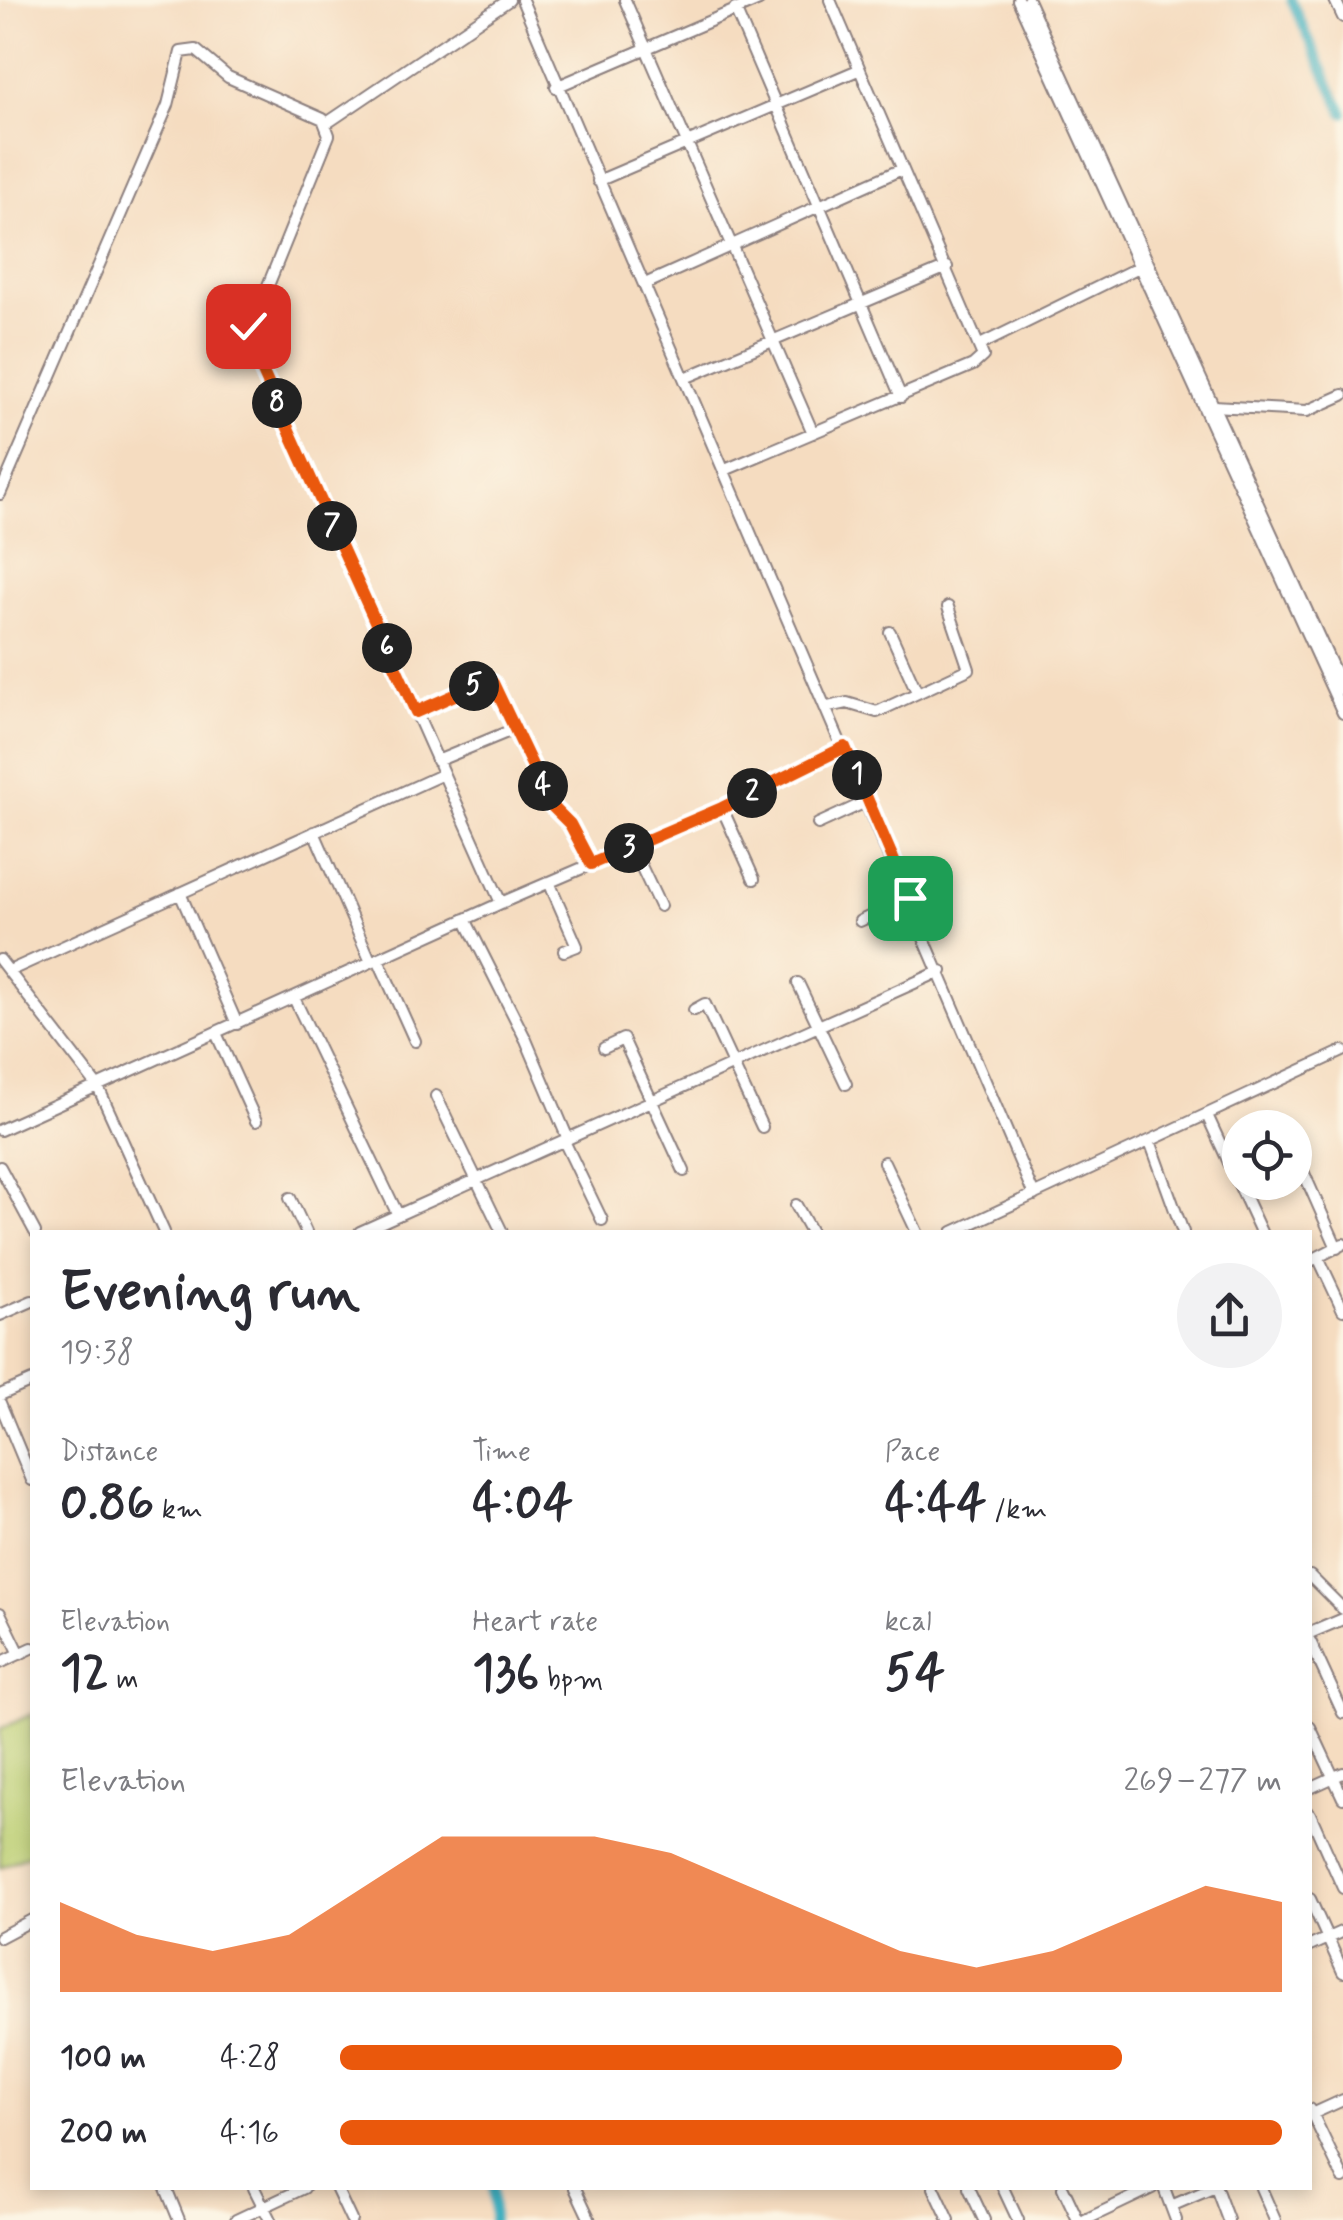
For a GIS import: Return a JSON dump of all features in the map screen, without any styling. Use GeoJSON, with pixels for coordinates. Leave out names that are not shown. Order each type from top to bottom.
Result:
{"type":"FeatureCollection","features":[{"type":"Feature","properties":{"kind":"street"},"geometry":{"type":"LineString","coordinates":[[327,123],[508,0]]}},
{"type":"Feature","properties":{"kind":"street"},"geometry":{"type":"LineString","coordinates":[[522,0],[556,87],[726,470],[1034,1195]]}},
{"type":"Feature","properties":{"kind":"street"},"geometry":{"type":"LineString","coordinates":[[625,0],[813,433]]}},
{"type":"Feature","properties":{"kind":"street"},"geometry":{"type":"LineString","coordinates":[[556,87],[759,0]]}},
{"type":"Feature","properties":{"kind":"street"},"geometry":{"type":"LineString","coordinates":[[726,470],[980,361],[980,345],[830,0]]}},
{"type":"Feature","properties":{"kind":"street"},"geometry":{"type":"LineString","coordinates":[[1018,0],[1213,406],[1343,690]]}},
{"type":"Feature","properties":{"kind":"street"},"geometry":{"type":"LineString","coordinates":[[1028,0],[1343,713]]}},
{"type":"Feature","properties":{"kind":"street"},"geometry":{"type":"LineString","coordinates":[[1335,0],[1343,17]]}},
{"type":"Feature","properties":{"kind":"street"},"geometry":{"type":"LineString","coordinates":[[735,9],[816,205],[902,397]]}},
{"type":"Feature","properties":{"kind":"street"},"geometry":{"type":"LineString","coordinates":[[0,494],[168,105],[181,52],[196,50],[228,77],[327,123]]}},
{"type":"Feature","properties":{"kind":"street"},"geometry":{"type":"LineString","coordinates":[[598,181],[858,70]]}},
{"type":"Feature","properties":{"kind":"street"},"geometry":{"type":"LineString","coordinates":[[327,123],[329,135],[248,335],[501,902]]}},
{"type":"Feature","properties":{"kind":"street"},"geometry":{"type":"LineString","coordinates":[[645,284],[902,169]]}},
{"type":"Feature","properties":{"kind":"street"},"geometry":{"type":"LineString","coordinates":[[980,345],[1143,265]]}},
{"type":"Feature","properties":{"kind":"street"},"geometry":{"type":"LineString","coordinates":[[685,378],[947,267]]}},
{"type":"Feature","properties":{"kind":"street"},"geometry":{"type":"LineString","coordinates":[[1213,406],[1307,412],[1343,395]]}},
{"type":"Feature","properties":{"kind":"street"},"geometry":{"type":"LineString","coordinates":[[828,707],[848,703],[872,713],[971,667],[948,607]]}},
{"type":"Feature","properties":{"kind":"street"},"geometry":{"type":"LineString","coordinates":[[890,632],[917,692]]}},
{"type":"Feature","properties":{"kind":"street"},"geometry":{"type":"LineString","coordinates":[[416,712],[488,682],[496,687],[551,805],[570,824],[591,864]]}},
{"type":"Feature","properties":{"kind":"street"},"geometry":{"type":"LineString","coordinates":[[438,761],[516,728]]}},
{"type":"Feature","properties":{"kind":"street"},"geometry":{"type":"LineString","coordinates":[[0,1130],[501,902],[722,808],[845,747]]}},
{"type":"Feature","properties":{"kind":"street"},"geometry":{"type":"LineString","coordinates":[[8,971],[444,774]]}},
{"type":"Feature","properties":{"kind":"street"},"geometry":{"type":"LineString","coordinates":[[818,824],[868,801]]}},
{"type":"Feature","properties":{"kind":"street"},"geometry":{"type":"LineString","coordinates":[[722,808],[754,879]]}},
{"type":"Feature","properties":{"kind":"street"},"geometry":{"type":"LineString","coordinates":[[314,832],[415,1041]]}},
{"type":"Feature","properties":{"kind":"street"},"geometry":{"type":"LineString","coordinates":[[632,846],[660,906]]}},
{"type":"Feature","properties":{"kind":"street"},"geometry":{"type":"LineString","coordinates":[[549,882],[577,946],[564,950]]}},
{"type":"Feature","properties":{"kind":"street"},"geometry":{"type":"LineString","coordinates":[[180,893],[237,1024]]}},
{"type":"Feature","properties":{"kind":"street"},"geometry":{"type":"LineString","coordinates":[[860,921],[910,898]]}},
{"type":"Feature","properties":{"kind":"street"},"geometry":{"type":"LineString","coordinates":[[465,919],[526,1040],[602,1220]]}},
{"type":"Feature","properties":{"kind":"street"},"geometry":{"type":"LineString","coordinates":[[0,960],[98,1088],[163,1230]]}},
{"type":"Feature","properties":{"kind":"street"},"geometry":{"type":"LineString","coordinates":[[365,1230],[941,971]]}},
{"type":"Feature","properties":{"kind":"street"},"geometry":{"type":"LineString","coordinates":[[798,984],[846,1084]]}},
{"type":"Feature","properties":{"kind":"street"},"geometry":{"type":"LineString","coordinates":[[294,998],[393,1218],[394,1230]]}},
{"type":"Feature","properties":{"kind":"street"},"geometry":{"type":"LineString","coordinates":[[694,1010],[706,1004],[762,1127]]}},
{"type":"Feature","properties":{"kind":"street"},"geometry":{"type":"LineString","coordinates":[[216,1033],[256,1121]]}},
{"type":"Feature","properties":{"kind":"street"},"geometry":{"type":"LineString","coordinates":[[604,1048],[623,1039],[684,1171]]}},
{"type":"Feature","properties":{"kind":"street"},"geometry":{"type":"LineString","coordinates":[[957,1230],[1340,1053],[1343,1067]]}},
{"type":"Feature","properties":{"kind":"street"},"geometry":{"type":"LineString","coordinates":[[436,1096],[501,1230]]}},
{"type":"Feature","properties":{"kind":"street"},"geometry":{"type":"LineString","coordinates":[[1207,1116],[1260,1230]]}},
{"type":"Feature","properties":{"kind":"street"},"geometry":{"type":"LineString","coordinates":[[1150,1141],[1182,1230]]}},
{"type":"Feature","properties":{"kind":"street"},"geometry":{"type":"LineString","coordinates":[[884,1162],[916,1230]]}},
{"type":"Feature","properties":{"kind":"street"},"geometry":{"type":"LineString","coordinates":[[0,1168],[34,1230]]}},
{"type":"Feature","properties":{"kind":"street"},"geometry":{"type":"LineString","coordinates":[[1312,1189],[1340,1246],[1314,1259],[1343,1310]]}},
{"type":"Feature","properties":{"kind":"street"},"geometry":{"type":"LineString","coordinates":[[290,1198],[305,1230]]}},
{"type":"Feature","properties":{"kind":"street"},"geometry":{"type":"LineString","coordinates":[[796,1204],[809,1230]]}},
{"type":"Feature","properties":{"kind":"street"},"geometry":{"type":"LineString","coordinates":[[0,1316],[30,1301]]}},
{"type":"Feature","properties":{"kind":"street"},"geometry":{"type":"LineString","coordinates":[[0,1396],[30,1381]]}},
{"type":"Feature","properties":{"kind":"street"},"geometry":{"type":"LineString","coordinates":[[0,1403],[30,1475]]}},
{"type":"Feature","properties":{"kind":"street"},"geometry":{"type":"LineString","coordinates":[[1312,1578],[1343,1608]]}},
{"type":"Feature","properties":{"kind":"street"},"geometry":{"type":"LineString","coordinates":[[0,1613],[20,1654]]}},
{"type":"Feature","properties":{"kind":"street"},"geometry":{"type":"LineString","coordinates":[[1312,1636],[1343,1619]]}},
{"type":"Feature","properties":{"kind":"street"},"geometry":{"type":"LineString","coordinates":[[1312,1642],[1343,1713]]}},
{"type":"Feature","properties":{"kind":"street"},"geometry":{"type":"LineString","coordinates":[[0,1664],[30,1649]]}},
{"type":"Feature","properties":{"kind":"street"},"geometry":{"type":"LineString","coordinates":[[1312,1730],[1338,1775],[1343,1798]]}},
{"type":"Feature","properties":{"kind":"street"},"geometry":{"type":"LineString","coordinates":[[1312,1787],[1338,1775]]}},
{"type":"Feature","properties":{"kind":"street"},"geometry":{"type":"LineString","coordinates":[[1312,1818],[1343,1888]]}},
{"type":"Feature","properties":{"kind":"street"},"geometry":{"type":"LineString","coordinates":[[1312,1904],[1343,1972]]}},
{"type":"Feature","properties":{"kind":"street"},"geometry":{"type":"LineString","coordinates":[[0,1936],[30,1921]]}},
{"type":"Feature","properties":{"kind":"street"},"geometry":{"type":"LineString","coordinates":[[1312,1945],[1343,1931]]}},
{"type":"Feature","properties":{"kind":"street"},"geometry":{"type":"LineString","coordinates":[[1312,2113],[1343,2100]]}},
{"type":"Feature","properties":{"kind":"street"},"geometry":{"type":"LineString","coordinates":[[1312,2115],[1343,2178]]}},
{"type":"Feature","properties":{"kind":"street"},"geometry":{"type":"LineString","coordinates":[[167,2190],[179,2220]]}},
{"type":"Feature","properties":{"kind":"street"},"geometry":{"type":"LineString","coordinates":[[255,2190],[270,2220]]}},
{"type":"Feature","properties":{"kind":"street"},"geometry":{"type":"LineString","coordinates":[[236,2220],[300,2190]]}},
{"type":"Feature","properties":{"kind":"street"},"geometry":{"type":"LineString","coordinates":[[337,2190],[351,2220]]}},
{"type":"Feature","properties":{"kind":"street"},"geometry":{"type":"LineString","coordinates":[[576,2190],[590,2220]]}},
{"type":"Feature","properties":{"kind":"street"},"geometry":{"type":"LineString","coordinates":[[935,2190],[949,2220]]}},
{"type":"Feature","properties":{"kind":"street"},"geometry":{"type":"LineString","coordinates":[[970,2190],[984,2220]]}},
{"type":"Feature","properties":{"kind":"street"},"geometry":{"type":"LineString","coordinates":[[1005,2190],[1018,2220]]}},
{"type":"Feature","properties":{"kind":"street"},"geometry":{"type":"LineString","coordinates":[[1065,2190],[1088,2219],[1130,2192]]}},
{"type":"Feature","properties":{"kind":"street"},"geometry":{"type":"LineString","coordinates":[[1165,2190],[1176,2220]]}},
{"type":"Feature","properties":{"kind":"street"},"geometry":{"type":"LineString","coordinates":[[1171,2206],[1209,2190]]}},
{"type":"Feature","properties":{"kind":"street"},"geometry":{"type":"LineString","coordinates":[[1215,2190],[1228,2220]]}},
{"type":"Feature","properties":{"kind":"street"},"geometry":{"type":"LineString","coordinates":[[1261,2190],[1275,2220]]}},
{"type":"Feature","properties":{"kind":"green space"},"geometry":{"type":"Polygon","coordinates":[[[30,1715],[30,1854],[0,1868],[0,1729],[30,1715]]]}},
{"type":"Feature","properties":{"kind":"waterway"},"geometry":{"type":"LineString","coordinates":[[1291,0],[1343,113]]}},
{"type":"Feature","properties":{"kind":"waterway"},"geometry":{"type":"LineString","coordinates":[[493,2190],[493,2220]]}},
{"type":"Feature","properties":{"kind":"route"},"geometry":{"type":"LineString","coordinates":[[248,326],[252,348],[416,712],[482,683],[493,683],[551,805],[570,824],[591,864],[722,808],[845,747],[910,898]]}}]}
